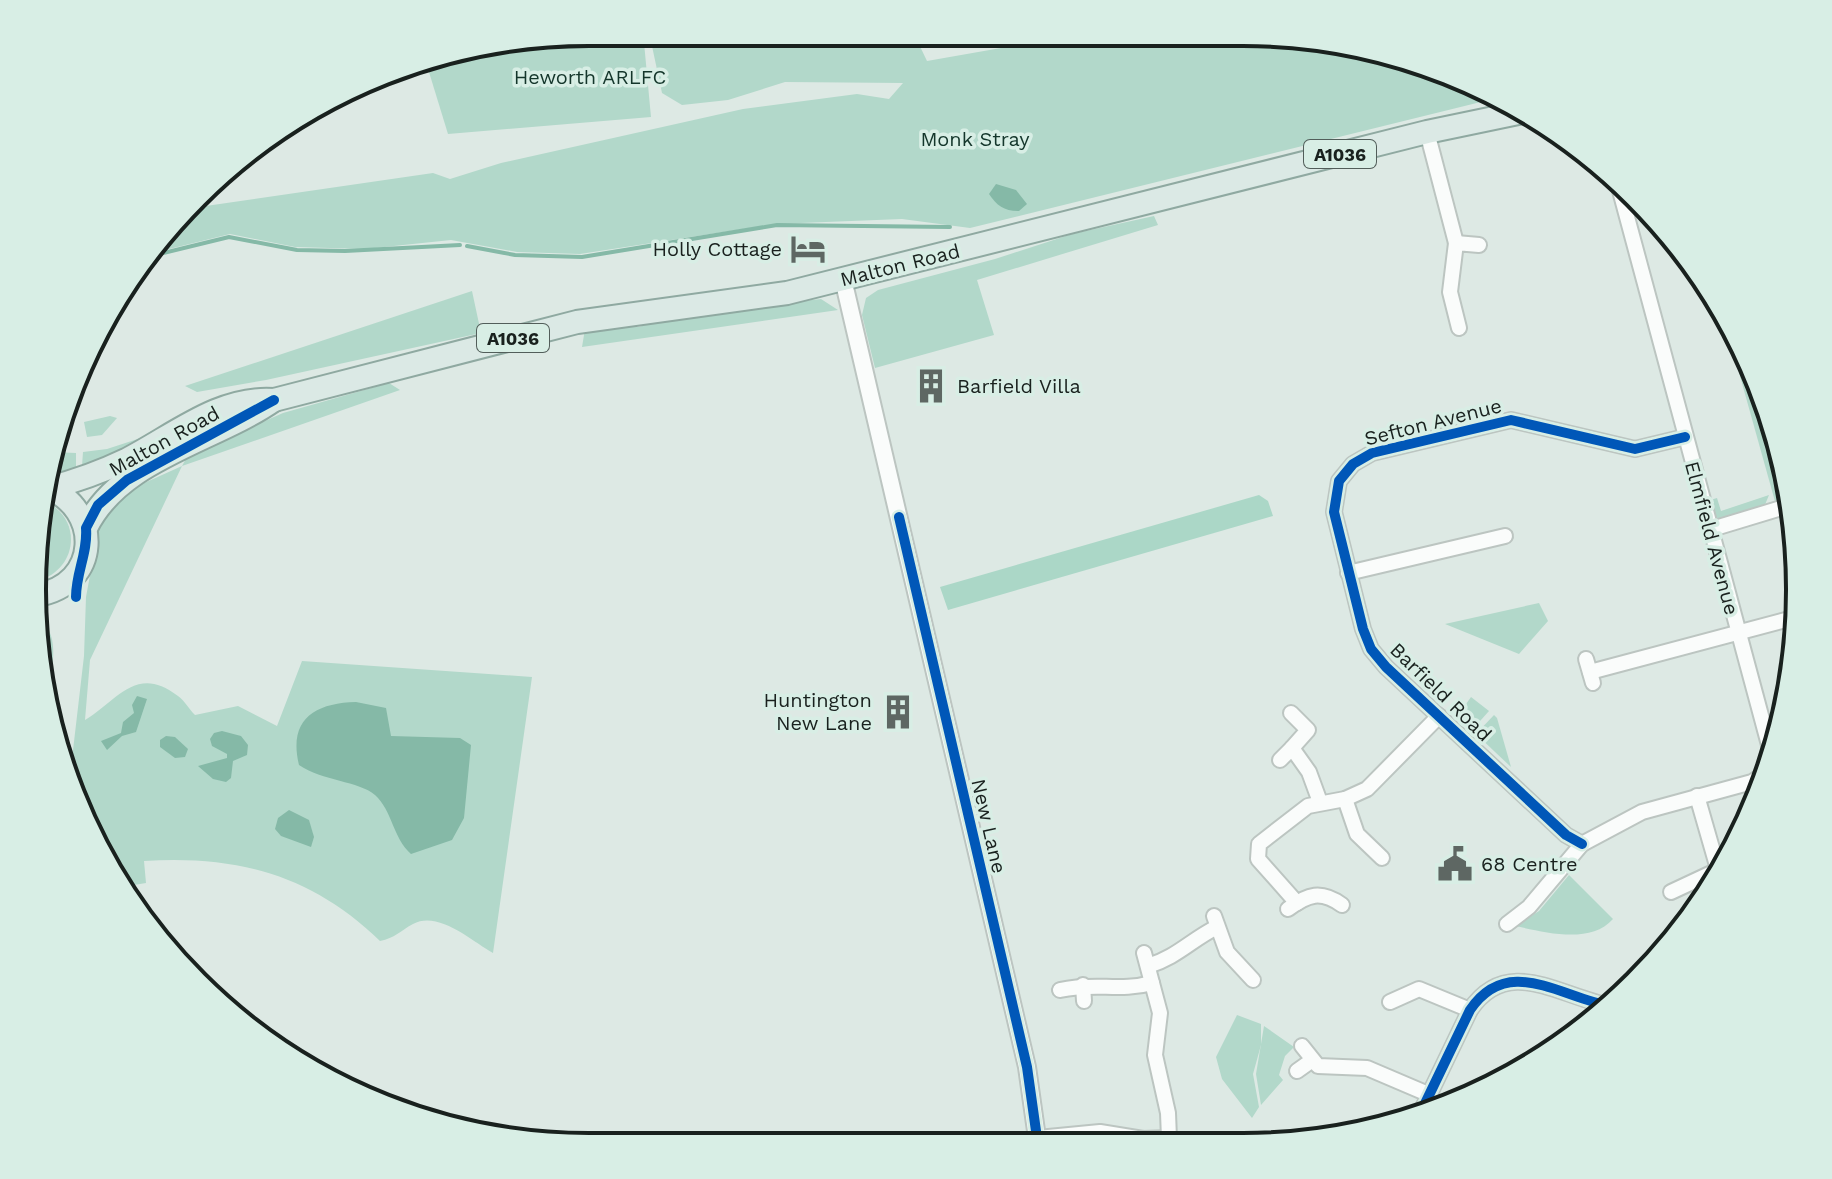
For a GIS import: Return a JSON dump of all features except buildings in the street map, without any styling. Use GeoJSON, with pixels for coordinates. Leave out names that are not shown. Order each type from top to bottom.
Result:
{"type":"FeatureCollection","features":[{"type":"Feature","properties":{"kind":"main road","name":"Malton Road"},"geometry":{"type":"LineString","coordinates":[[56,485],[82,480],[124,461],[237,402],[274,400],[577,322],[787,293],[1427,132],[1507,115]]}},
{"type":"Feature","properties":{"kind":"main road","name":"Malton Road"},"geometry":{"type":"LineString","coordinates":[[86,528],[98,505],[127,480],[254,414],[274,400]]}},
{"type":"Feature","properties":{"kind":"main road"},"geometry":{"type":"LineString","coordinates":[[46,592],[64,585],[76,574],[88,545],[86,528],[73,504],[55,492]]}},
{"type":"Feature","properties":{"kind":"street"},"geometry":{"type":"LineString","coordinates":[[1427,132],[1456,243],[1450,292],[1459,328]]}},
{"type":"Feature","properties":{"kind":"street","name":"Elmfield Avenue"},"geometry":{"type":"LineString","coordinates":[[1623,201],[1766,734]]}},
{"type":"Feature","properties":{"kind":"street"},"geometry":{"type":"LineString","coordinates":[[1456,243],[1479,245]]}},
{"type":"Feature","properties":{"kind":"street","name":"New Lane"},"geometry":{"type":"LineString","coordinates":[[843,279],[1027,1067],[1037,1133]]}},
{"type":"Feature","properties":{"kind":"street","name":"Sefton Avenue"},"geometry":{"type":"LineString","coordinates":[[1339,481],[1353,464],[1372,453],[1511,420],[1635,449],[1685,437]]}},
{"type":"Feature","properties":{"kind":"street","name":"Barfield Road"},"geometry":{"type":"LineString","coordinates":[[1339,481],[1334,512],[1371,649],[1566,835],[1582,844]]}},
{"type":"Feature","properties":{"kind":"street"},"geometry":{"type":"LineString","coordinates":[[1712,529],[1780,508]]}},
{"type":"Feature","properties":{"kind":"street"},"geometry":{"type":"LineString","coordinates":[[1348,573],[1505,536]]}},
{"type":"Feature","properties":{"kind":"street"},"geometry":{"type":"LineString","coordinates":[[1590,671],[1785,620]]}},
{"type":"Feature","properties":{"kind":"street"},"geometry":{"type":"LineString","coordinates":[[1280,760],[1308,730],[1291,713]]}},
{"type":"Feature","properties":{"kind":"street"},"geometry":{"type":"LineString","coordinates":[[1342,905],[1323,894],[1306,897],[1292,906],[1258,859],[1256,851],[1259,844],[1297,811],[1320,802],[1345,799],[1377,781],[1439,716]]}},
{"type":"Feature","properties":{"kind":"street"},"geometry":{"type":"LineString","coordinates":[[1292,748],[1309,772],[1320,802]]}},
{"type":"Feature","properties":{"kind":"street"},"geometry":{"type":"LineString","coordinates":[[1507,924],[1529,907],[1582,844],[1642,812],[1750,782]]}},
{"type":"Feature","properties":{"kind":"street"},"geometry":{"type":"LineString","coordinates":[[1697,796],[1715,858]]}},
{"type":"Feature","properties":{"kind":"street"},"geometry":{"type":"LineString","coordinates":[[1345,799],[1357,834],[1382,858]]}},
{"type":"Feature","properties":{"kind":"street"},"geometry":{"type":"LineString","coordinates":[[1671,892],[1701,880]]}},
{"type":"Feature","properties":{"kind":"street"},"geometry":{"type":"LineString","coordinates":[[1169,1133],[1168,1113],[1156,1063],[1160,1013],[1146,960],[1172,959],[1216,921],[1227,952],[1253,980]]}},
{"type":"Feature","properties":{"kind":"street"},"geometry":{"type":"LineString","coordinates":[[1425,1101],[1470,1010],[1478,998],[1496,985],[1518,981],[1592,1005]]}},
{"type":"Feature","properties":{"kind":"street"},"geometry":{"type":"LineString","coordinates":[[1060,990],[1083,985],[1123,989],[1152,983]]}},
{"type":"Feature","properties":{"kind":"street"},"geometry":{"type":"LineString","coordinates":[[1083,985],[1084,1001]]}},
{"type":"Feature","properties":{"kind":"street"},"geometry":{"type":"LineString","coordinates":[[1390,1002],[1419,989],[1470,1010]]}},
{"type":"Feature","properties":{"kind":"street"},"geometry":{"type":"LineString","coordinates":[[1302,1046],[1311,1061],[1327,1068],[1367,1068],[1428,1094]]}},
{"type":"Feature","properties":{"kind":"street"},"geometry":{"type":"LineString","coordinates":[[1297,1071],[1311,1061]]}},
{"type":"Feature","properties":{"kind":"green space","name":"Heworth ARLFC"},"geometry":{"type":"Polygon","coordinates":[[[644,46],[651,117],[448,134],[429,71],[483,56],[519,51],[554,47],[644,46]]]}},
{"type":"Feature","properties":{"kind":"green space","name":"Monk Stray"},"geometry":{"type":"Polygon","coordinates":[[[652,46],[920,46],[927,61],[1012,46],[1242,46],[1349,56],[1417,75],[1482,102],[970,228],[902,219],[775,224],[580,254],[517,252],[451,240],[365,249],[295,247],[230,234],[165,250],[204,206],[433,173],[450,179],[501,163],[743,109],[857,94],[889,99],[903,83],[785,82],[728,100],[682,105],[662,93],[652,46]]]}},
{"type":"Feature","properties":{"kind":"green space"},"geometry":{"type":"Polygon","coordinates":[[[1154,216],[1158,225],[977,280],[994,335],[875,368],[862,315],[866,298],[878,290],[995,259],[1072,234],[1154,216]]]}},
{"type":"Feature","properties":{"kind":"green space"},"geometry":{"type":"Polygon","coordinates":[[[472,291],[481,333],[266,380],[197,392],[185,386],[472,291]]]}},
{"type":"Feature","properties":{"kind":"green space"},"geometry":{"type":"Polygon","coordinates":[[[821,299],[838,310],[582,347],[585,329],[615,323],[638,327],[699,312],[821,299]]]}},
{"type":"Feature","properties":{"kind":"green space"},"geometry":{"type":"Polygon","coordinates":[[[1736,363],[1767,449],[1776,483],[1779,504],[1776,505],[1736,363]]]}},
{"type":"Feature","properties":{"kind":"green space"},"geometry":{"type":"Polygon","coordinates":[[[389,383],[400,390],[182,466],[188,455],[283,413],[389,383]]]}},
{"type":"Feature","properties":{"kind":"green space"},"geometry":{"type":"Polygon","coordinates":[[[110,416],[117,418],[102,435],[87,437],[84,422],[110,416]]]}},
{"type":"Feature","properties":{"kind":"green space"},"geometry":{"type":"Polygon","coordinates":[[[153,434],[121,452],[82,466],[83,452],[107,449],[153,434]]]}},
{"type":"Feature","properties":{"kind":"green space"},"geometry":{"type":"Polygon","coordinates":[[[64,452],[76,453],[76,468],[58,476],[64,452]]]}},
{"type":"Feature","properties":{"kind":"green space"},"geometry":{"type":"Polygon","coordinates":[[[182,466],[90,660],[85,720],[127,689],[150,683],[178,696],[195,715],[238,706],[277,726],[302,661],[532,677],[493,953],[454,929],[433,921],[413,924],[380,941],[328,900],[300,885],[242,866],[178,860],[144,861],[146,883],[134,885],[102,830],[72,755],[84,656],[86,597],[100,521],[122,493],[182,466]]]}},
{"type":"Feature","properties":{"kind":"green space"},"geometry":{"type":"Polygon","coordinates":[[[1769,495],[1762,512],[1723,523],[1714,520],[1707,501],[1717,498],[1721,511],[1769,495]]]}},
{"type":"Feature","properties":{"kind":"green space"},"geometry":{"type":"Polygon","coordinates":[[[53,506],[66,519],[71,544],[61,567],[46,577],[53,506]]]}},
{"type":"Feature","properties":{"kind":"green space"},"geometry":{"type":"Polygon","coordinates":[[[1539,603],[1548,621],[1519,654],[1445,624],[1539,603]]]}},
{"type":"Feature","properties":{"kind":"green space"},"geometry":{"type":"Polygon","coordinates":[[[47,628],[53,645],[52,667],[47,628]]]}},
{"type":"Feature","properties":{"kind":"green space"},"geometry":{"type":"Polygon","coordinates":[[[1471,697],[1489,711],[1472,730],[1457,717],[1471,697]]]}},
{"type":"Feature","properties":{"kind":"green space"},"geometry":{"type":"Polygon","coordinates":[[[1494,715],[1497,718],[1511,767],[1476,734],[1494,715]]]}},
{"type":"Feature","properties":{"kind":"green space"},"geometry":{"type":"Polygon","coordinates":[[[1569,875],[1613,919],[1592,932],[1580,934],[1515,926],[1539,911],[1569,875]]]}},
{"type":"Feature","properties":{"kind":"green space"},"geometry":{"type":"Polygon","coordinates":[[[1237,1015],[1261,1024],[1261,1045],[1253,1074],[1259,1107],[1252,1118],[1222,1079],[1216,1057],[1237,1015]]]}},
{"type":"Feature","properties":{"kind":"green space"},"geometry":{"type":"Polygon","coordinates":[[[1264,1026],[1294,1047],[1285,1056],[1279,1075],[1283,1080],[1261,1105],[1256,1074],[1264,1026]]]}},
{"type":"Feature","properties":{"kind":"shaded area"},"geometry":{"type":"Polygon","coordinates":[[[996,184],[1016,190],[1027,204],[1019,211],[1001,207],[989,194],[996,184]]]}},
{"type":"Feature","properties":{"kind":"shaded area"},"geometry":{"type":"Polygon","coordinates":[[[1259,495],[1268,501],[1273,516],[948,610],[940,587],[1259,495]]]}},
{"type":"Feature","properties":{"kind":"shaded area"},"geometry":{"type":"Polygon","coordinates":[[[137,696],[147,699],[136,732],[122,736],[107,750],[101,741],[121,733],[123,722],[134,713],[132,705],[137,696]]]}},
{"type":"Feature","properties":{"kind":"shaded area"},"geometry":{"type":"Polygon","coordinates":[[[356,702],[386,708],[391,736],[460,738],[471,745],[464,818],[452,840],[411,854],[375,795],[299,765],[297,736],[308,717],[328,706],[356,702]]]}},
{"type":"Feature","properties":{"kind":"shaded area"},"geometry":{"type":"Polygon","coordinates":[[[222,731],[241,736],[248,745],[247,755],[233,761],[231,778],[226,782],[213,779],[198,766],[227,758],[227,754],[212,746],[210,739],[214,733],[222,731]]]}},
{"type":"Feature","properties":{"kind":"shaded area"},"geometry":{"type":"Polygon","coordinates":[[[166,736],[175,737],[188,749],[185,757],[175,758],[160,747],[160,740],[166,736]]]}},
{"type":"Feature","properties":{"kind":"shaded area"},"geometry":{"type":"Polygon","coordinates":[[[289,810],[309,820],[314,837],[311,847],[281,836],[275,829],[278,818],[289,810]]]}},
{"type":"Feature","properties":{"kind":"waterway"},"geometry":{"type":"LineString","coordinates":[[467,246],[515,255],[582,257],[777,225],[950,227]]}},
{"type":"Feature","properties":{"kind":"waterway"},"geometry":{"type":"LineString","coordinates":[[163,253],[229,237],[297,250],[345,251],[460,245]]}},
{"type":"Feature","properties":{"kind":"cycle path"},"geometry":{"type":"LineString","coordinates":[[76,597],[86,528],[98,505],[127,480],[274,400]]}},
{"type":"Feature","properties":{"kind":"cycle path"},"geometry":{"type":"LineString","coordinates":[[1582,844],[1566,835],[1386,667],[1371,649],[1363,629],[1334,512],[1339,481],[1353,464],[1372,453],[1511,420],[1635,449],[1685,437]]}},
{"type":"Feature","properties":{"kind":"cycle path"},"geometry":{"type":"LineString","coordinates":[[899,517],[1027,1067],[1036,1133]]}},
{"type":"Feature","properties":{"kind":"cycle path"},"geometry":{"type":"LineString","coordinates":[[1426,1101],[1470,1010],[1485,993],[1501,984],[1518,982],[1536,984],[1596,1002]]}},
{"type":"Feature","properties":{"kind":"place","name":"Holly Cottage"},"geometry":{"type":"Point","coordinates":[808,249]}},
{"type":"Feature","properties":{"kind":"place","name":"Barfield Villa"},"geometry":{"type":"Point","coordinates":[931,386]}},
{"type":"Feature","properties":{"kind":"place","name":"Huntington New Lane"},"geometry":{"type":"Point","coordinates":[898,712]}},
{"type":"Feature","properties":{"kind":"place","name":"68 Centre"},"geometry":{"type":"Point","coordinates":[1455,864]}}]}
